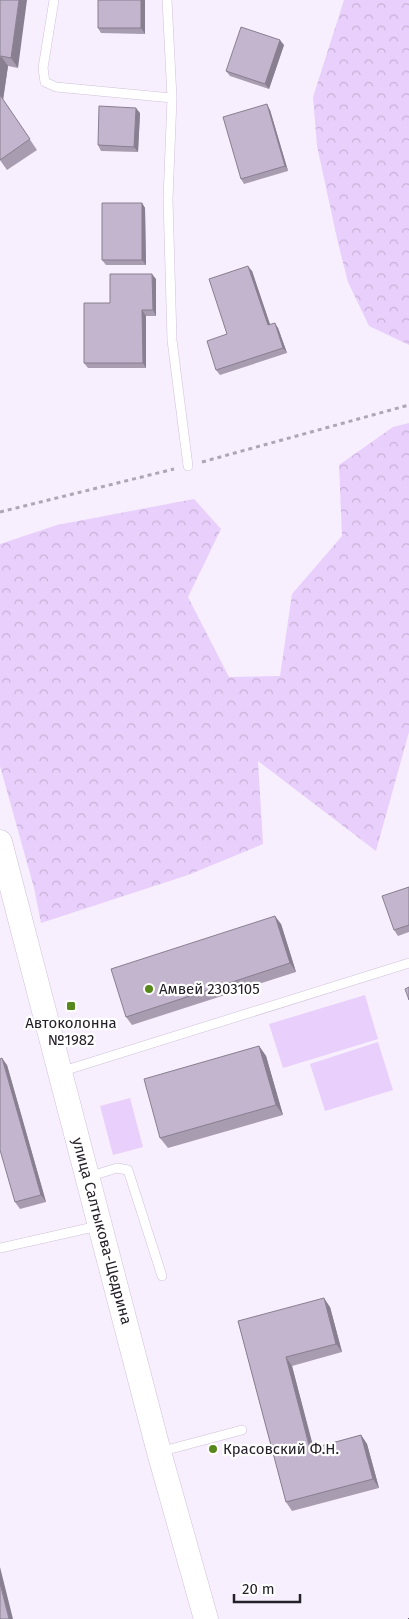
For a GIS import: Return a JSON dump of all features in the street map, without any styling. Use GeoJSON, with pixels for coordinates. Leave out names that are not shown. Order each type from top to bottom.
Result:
{"type":"FeatureCollection","features":[{"type":"Feature","properties":{"kind":"street","name":"улица Салтыкова-Щедрина"},"geometry":{"type":"LineString","coordinates":[[0,842],[159,1452],[206,1619]]}},
{"type":"Feature","properties":{"kind":"lane"},"geometry":{"type":"LineString","coordinates":[[54,0],[43,68],[45,82],[56,87],[172,98]]}},
{"type":"Feature","properties":{"kind":"lane"},"geometry":{"type":"LineString","coordinates":[[167,0],[172,98],[168,199],[172,340],[188,466]]}},
{"type":"Feature","properties":{"kind":"lane"},"geometry":{"type":"LineString","coordinates":[[60,1072],[409,963]]}},
{"type":"Feature","properties":{"kind":"lane"},"geometry":{"type":"LineString","coordinates":[[88,1177],[118,1168],[128,1170],[162,1276]]}},
{"type":"Feature","properties":{"kind":"lane"},"geometry":{"type":"LineString","coordinates":[[0,1248],[101,1225]]}},
{"type":"Feature","properties":{"kind":"lane"},"geometry":{"type":"LineString","coordinates":[[159,1452],[242,1430]]}},
{"type":"Feature","properties":{"kind":"green space"},"geometry":{"type":"Polygon","coordinates":[[[344,0],[409,0],[409,345],[369,326],[348,282],[317,146],[313,97],[344,0]]]}},
{"type":"Feature","properties":{"kind":"green space"},"geometry":{"type":"Polygon","coordinates":[[[409,423],[409,732],[376,851],[258,761],[263,844],[188,875],[41,923],[34,888],[0,766],[0,544],[57,525],[194,499],[221,529],[188,597],[229,677],[280,676],[292,594],[342,536],[339,465],[393,427],[409,423]]]}},
{"type":"Feature","properties":{"kind":"green space"},"geometry":{"type":"Polygon","coordinates":[[[365,995],[378,1039],[283,1068],[269,1024],[365,995]]]}},
{"type":"Feature","properties":{"kind":"green space"},"geometry":{"type":"Polygon","coordinates":[[[378,1042],[393,1090],[325,1111],[310,1064],[378,1042]]]}},
{"type":"Feature","properties":{"kind":"green space"},"geometry":{"type":"Polygon","coordinates":[[[130,1098],[143,1147],[113,1155],[100,1106],[130,1098]]]}},
{"type":"Feature","properties":{"kind":"building"},"geometry":{"type":"Polygon","coordinates":[[[0,0],[19,0],[11,58],[1,56],[0,63],[0,0]]]}},
{"type":"Feature","properties":{"kind":"building"},"geometry":{"type":"Polygon","coordinates":[[[98,0],[141,0],[141,28],[98,28],[98,0]]]}},
{"type":"Feature","properties":{"kind":"building"},"geometry":{"type":"Polygon","coordinates":[[[241,27],[280,40],[265,84],[226,71],[241,27]]]}},
{"type":"Feature","properties":{"kind":"building"},"geometry":{"type":"Polygon","coordinates":[[[0,95],[30,139],[0,160],[0,95]]]}},
{"type":"Feature","properties":{"kind":"building"},"geometry":{"type":"Polygon","coordinates":[[[267,104],[285,166],[241,179],[223,117],[267,104]]]}},
{"type":"Feature","properties":{"kind":"building"},"geometry":{"type":"Polygon","coordinates":[[[99,106],[136,108],[134,147],[98,145],[99,106]]]}},
{"type":"Feature","properties":{"kind":"building"},"geometry":{"type":"Polygon","coordinates":[[[102,203],[142,203],[142,260],[102,260],[102,203]]]}},
{"type":"Feature","properties":{"kind":"building"},"geometry":{"type":"Polygon","coordinates":[[[248,266],[268,325],[275,323],[283,348],[216,370],[207,341],[227,334],[209,279],[248,266]]]}},
{"type":"Feature","properties":{"kind":"building"},"geometry":{"type":"Polygon","coordinates":[[[110,274],[152,274],[153,310],[142,310],[143,363],[84,363],[84,303],[110,303],[110,274]]]}},
{"type":"Feature","properties":{"kind":"building"},"geometry":{"type":"Polygon","coordinates":[[[409,887],[409,925],[394,930],[382,896],[409,887]]]}},
{"type":"Feature","properties":{"kind":"building"},"geometry":{"type":"Polygon","coordinates":[[[275,916],[290,963],[126,1017],[111,969],[275,916]]]}},
{"type":"Feature","properties":{"kind":"building"},"geometry":{"type":"Polygon","coordinates":[[[409,987],[409,1000],[405,989],[409,987]]]}},
{"type":"Feature","properties":{"kind":"building"},"geometry":{"type":"Polygon","coordinates":[[[259,1046],[276,1105],[160,1138],[144,1079],[259,1046]]]}},
{"type":"Feature","properties":{"kind":"building"},"geometry":{"type":"Polygon","coordinates":[[[2,1058],[41,1195],[15,1202],[0,1150],[0,1059],[2,1058]]]}},
{"type":"Feature","properties":{"kind":"building"},"geometry":{"type":"Polygon","coordinates":[[[324,1298],[336,1344],[286,1357],[310,1449],[361,1435],[373,1479],[286,1502],[238,1321],[324,1298]]]}},
{"type":"Feature","properties":{"kind":"building"},"geometry":{"type":"Polygon","coordinates":[[[0,1583],[9,1619],[0,1619],[0,1583]]]}},
{"type":"Feature","properties":{"kind":"place","name":"Амвей 2303105"},"geometry":{"type":"Point","coordinates":[149,989]}},
{"type":"Feature","properties":{"kind":"place","name":"Автоколонна №1982"},"geometry":{"type":"Point","coordinates":[71,1006]}},
{"type":"Feature","properties":{"kind":"place","name":"Красовский Ф.Н."},"geometry":{"type":"Point","coordinates":[213,1449]}}]}
